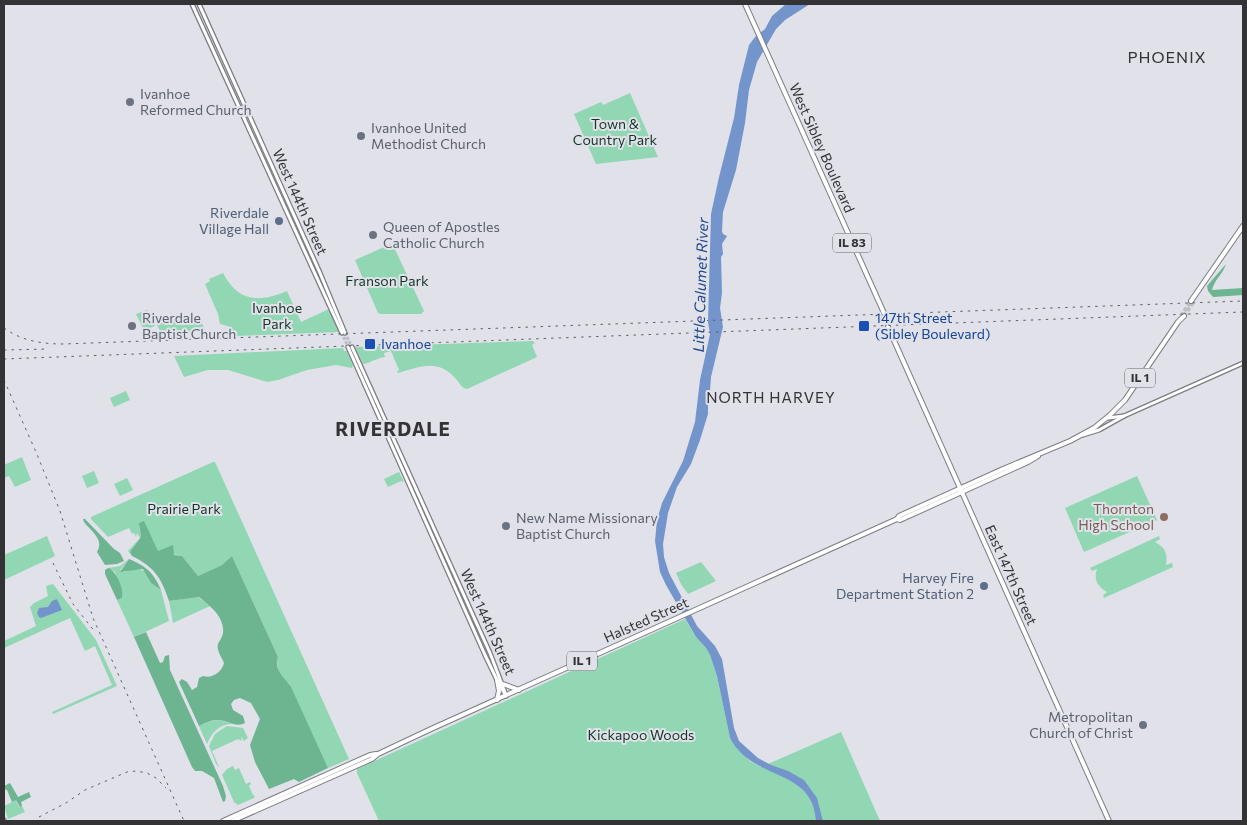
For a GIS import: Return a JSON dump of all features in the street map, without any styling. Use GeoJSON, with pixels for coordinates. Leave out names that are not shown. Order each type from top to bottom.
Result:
{"type":"FeatureCollection","features":[{"type":"Feature","properties":{"kind":"main road","name":"West Sibley Boulevard"},"geometry":{"type":"LineString","coordinates":[[744,4],[883,313]]}},
{"type":"Feature","properties":{"kind":"main road"},"geometry":{"type":"LineString","coordinates":[[1193,301],[1243,226]]}},
{"type":"Feature","properties":{"kind":"main road","name":"Halsted Street"},"geometry":{"type":"LineString","coordinates":[[232,821],[370,755],[378,754],[962,490],[1032,456],[1038,456],[1082,435],[1108,418],[1128,396],[1183,316]]}},
{"type":"Feature","properties":{"kind":"main road","name":"East 147th Street"},"geometry":{"type":"LineString","coordinates":[[889,327],[1109,821]]}},
{"type":"Feature","properties":{"kind":"main road"},"geometry":{"type":"LineString","coordinates":[[496,700],[499,691],[497,680]]}},
{"type":"Feature","properties":{"kind":"main road"},"geometry":{"type":"LineString","coordinates":[[503,684],[519,690]]}},
{"type":"Feature","properties":{"kind":"main road","name":"Halsted Street"},"geometry":{"type":"LineString","coordinates":[[223,821],[284,796]]}},
{"type":"Feature","properties":{"kind":"street","name":"West 144th Street"},"geometry":{"type":"LineString","coordinates":[[192,4],[343,333],[320,273],[199,4]]}},
{"type":"Feature","properties":{"kind":"street","name":"West 144th Street"},"geometry":{"type":"LineString","coordinates":[[350,347],[503,684],[506,696],[497,680],[350,347]]}},
{"type":"Feature","properties":{"kind":"street"},"geometry":{"type":"LineString","coordinates":[[1082,435],[1099,430],[1124,416],[1243,363]]}},
{"type":"Feature","properties":{"kind":"street"},"geometry":{"type":"LineString","coordinates":[[1108,418],[1124,416]]}},
{"type":"Feature","properties":{"kind":"green space","name":"Town & Country Park"},"geometry":{"type":"Polygon","coordinates":[[[630,93],[658,157],[596,164],[574,114],[601,102],[603,105],[630,93]]]}},
{"type":"Feature","properties":{"kind":"green space","name":"Franson Park"},"geometry":{"type":"Polygon","coordinates":[[[391,244],[424,311],[421,314],[378,313],[355,260],[391,244]]]}},
{"type":"Feature","properties":{"kind":"green space"},"geometry":{"type":"Polygon","coordinates":[[[1226,264],[1212,290],[1243,288],[1243,295],[1213,297],[1208,291],[1207,286],[1226,264]]]}},
{"type":"Feature","properties":{"kind":"green space","name":"Ivanhoe Park"},"geometry":{"type":"Polygon","coordinates":[[[223,273],[235,290],[242,295],[258,298],[277,295],[287,291],[301,322],[329,309],[339,332],[235,336],[231,327],[220,324],[218,314],[205,284],[210,281],[209,279],[223,273]]]}},
{"type":"Feature","properties":{"kind":"green space"},"geometry":{"type":"Polygon","coordinates":[[[147,310],[155,326],[144,330],[136,314],[147,310]]]}},
{"type":"Feature","properties":{"kind":"green space"},"geometry":{"type":"Polygon","coordinates":[[[154,318],[158,318],[160,322],[166,320],[168,323],[175,320],[178,325],[187,325],[200,319],[206,332],[160,331],[154,318]]]}},
{"type":"Feature","properties":{"kind":"green space"},"geometry":{"type":"Polygon","coordinates":[[[533,341],[535,343],[532,345],[537,357],[467,389],[461,386],[449,372],[435,366],[421,367],[398,373],[399,370],[391,351],[384,353],[385,357],[363,364],[355,347],[533,341]]]}},
{"type":"Feature","properties":{"kind":"green space"},"geometry":{"type":"Polygon","coordinates":[[[343,348],[344,351],[347,351],[353,365],[352,368],[336,365],[307,370],[267,382],[228,370],[208,370],[184,377],[174,356],[343,348]]]}},
{"type":"Feature","properties":{"kind":"green space"},"geometry":{"type":"Polygon","coordinates":[[[126,391],[130,400],[114,407],[110,398],[126,391]]]}},
{"type":"Feature","properties":{"kind":"green space"},"geometry":{"type":"Polygon","coordinates":[[[22,457],[31,480],[15,487],[9,476],[4,478],[4,465],[22,457]]]}},
{"type":"Feature","properties":{"kind":"green space","name":"Prairie Park"},"geometry":{"type":"Polygon","coordinates":[[[215,462],[349,759],[328,768],[288,683],[279,672],[278,657],[232,556],[222,565],[198,576],[182,556],[158,551],[139,526],[141,537],[130,552],[132,556],[128,551],[140,538],[137,533],[136,537],[129,528],[108,537],[91,519],[91,517],[215,462]]]}},
{"type":"Feature","properties":{"kind":"green space"},"geometry":{"type":"Polygon","coordinates":[[[94,471],[99,483],[87,488],[82,476],[94,471]]]}},
{"type":"Feature","properties":{"kind":"green space"},"geometry":{"type":"Polygon","coordinates":[[[399,472],[404,482],[401,481],[388,487],[384,479],[399,472]]]}},
{"type":"Feature","properties":{"kind":"green space"},"geometry":{"type":"Polygon","coordinates":[[[1137,476],[1157,520],[1084,552],[1065,508],[1137,476]]]}},
{"type":"Feature","properties":{"kind":"green space"},"geometry":{"type":"Polygon","coordinates":[[[127,478],[133,490],[120,496],[114,484],[127,478]]]}},
{"type":"Feature","properties":{"kind":"green space"},"geometry":{"type":"Polygon","coordinates":[[[83,519],[120,553],[124,561],[105,565],[97,552],[99,548],[98,540],[83,519]]]}},
{"type":"Feature","properties":{"kind":"green space"},"geometry":{"type":"Polygon","coordinates":[[[144,521],[158,551],[173,545],[174,555],[182,556],[198,576],[222,565],[232,556],[278,657],[278,670],[291,687],[328,768],[299,782],[294,779],[269,789],[255,762],[250,745],[260,719],[251,703],[240,698],[234,700],[231,704],[233,710],[243,716],[245,723],[238,725],[215,720],[199,726],[179,682],[182,679],[187,682],[192,690],[197,687],[199,678],[213,676],[221,669],[224,663],[218,651],[218,644],[223,633],[222,622],[216,612],[199,597],[169,601],[163,585],[156,574],[146,564],[132,556],[130,552],[141,537],[139,523],[144,521]]]}},
{"type":"Feature","properties":{"kind":"green space"},"geometry":{"type":"Polygon","coordinates":[[[47,536],[55,556],[4,580],[4,555],[47,536]]]}},
{"type":"Feature","properties":{"kind":"green space"},"geometry":{"type":"Polygon","coordinates":[[[1159,536],[1160,539],[1155,542],[1165,551],[1167,557],[1166,565],[1172,563],[1173,567],[1104,598],[1103,595],[1107,592],[1097,582],[1097,569],[1092,571],[1090,568],[1159,536]]]}},
{"type":"Feature","properties":{"kind":"green space"},"geometry":{"type":"Polygon","coordinates":[[[129,559],[120,570],[124,572],[135,569],[145,571],[151,583],[161,590],[169,621],[134,637],[117,600],[122,598],[115,572],[109,568],[120,566],[129,559]]]}},
{"type":"Feature","properties":{"kind":"green space"},"geometry":{"type":"Polygon","coordinates":[[[129,559],[149,571],[161,590],[151,583],[143,569],[120,572],[129,559]]]}},
{"type":"Feature","properties":{"kind":"green space"},"geometry":{"type":"Polygon","coordinates":[[[701,562],[716,581],[688,594],[676,573],[701,562]]]}},
{"type":"Feature","properties":{"kind":"green space"},"geometry":{"type":"Polygon","coordinates":[[[110,567],[117,577],[122,590],[122,598],[117,600],[105,574],[105,570],[110,567]]]}},
{"type":"Feature","properties":{"kind":"green space"},"geometry":{"type":"Polygon","coordinates":[[[53,584],[96,640],[117,686],[53,714],[52,712],[112,685],[95,646],[85,651],[70,618],[4,648],[4,641],[36,626],[30,607],[48,596],[46,586],[53,584]]]}},
{"type":"Feature","properties":{"kind":"green space"},"geometry":{"type":"Polygon","coordinates":[[[198,597],[210,606],[173,623],[169,601],[198,597]]]}},
{"type":"Feature","properties":{"kind":"green space","name":"Kickapoo Woods"},"geometry":{"type":"Polygon","coordinates":[[[685,619],[710,655],[717,676],[730,738],[750,761],[761,767],[841,732],[880,821],[379,821],[357,773],[357,769],[685,619]]]}},
{"type":"Feature","properties":{"kind":"green space"},"geometry":{"type":"Polygon","coordinates":[[[146,632],[160,663],[163,662],[165,656],[169,655],[170,670],[223,786],[226,796],[223,802],[214,778],[202,771],[195,771],[192,767],[134,637],[146,632]]]}},
{"type":"Feature","properties":{"kind":"green space"},"geometry":{"type":"Polygon","coordinates":[[[219,720],[233,724],[220,727],[211,736],[207,744],[199,726],[219,720]]]}},
{"type":"Feature","properties":{"kind":"green space"},"geometry":{"type":"Polygon","coordinates":[[[227,726],[243,728],[248,738],[244,741],[241,736],[242,741],[238,739],[212,751],[219,767],[209,746],[215,734],[227,726]]]}},
{"type":"Feature","properties":{"kind":"green space"},"geometry":{"type":"Polygon","coordinates":[[[233,766],[235,770],[239,768],[246,784],[250,782],[249,786],[255,796],[238,805],[234,802],[222,775],[233,766]]]}},
{"type":"Feature","properties":{"kind":"green space"},"geometry":{"type":"Polygon","coordinates":[[[10,783],[18,797],[29,792],[31,797],[21,802],[22,806],[20,807],[16,800],[12,802],[7,790],[4,789],[4,786],[10,783]]]}},
{"type":"Feature","properties":{"kind":"green space"},"geometry":{"type":"Polygon","coordinates":[[[16,800],[19,807],[22,806],[25,812],[8,819],[4,806],[16,800]]]}},
{"type":"Feature","properties":{"kind":"water"},"geometry":{"type":"Polygon","coordinates":[[[786,4],[810,4],[785,20],[776,29],[757,62],[749,90],[736,170],[723,212],[722,231],[727,236],[722,244],[723,254],[721,257],[722,293],[720,308],[723,327],[711,377],[708,414],[691,464],[677,487],[668,513],[663,544],[664,557],[669,573],[697,626],[715,646],[722,659],[734,728],[739,741],[758,758],[804,780],[817,798],[823,821],[816,821],[812,804],[805,791],[794,783],[753,762],[740,752],[730,738],[717,676],[710,655],[696,637],[666,585],[660,572],[655,541],[657,520],[662,503],[683,461],[695,422],[700,380],[710,334],[708,322],[711,214],[734,118],[739,85],[749,45],[765,29],[772,16],[786,4]]]}},
{"type":"Feature","properties":{"kind":"water"},"geometry":{"type":"Polygon","coordinates":[[[57,599],[62,610],[41,618],[39,617],[37,613],[39,608],[48,607],[52,601],[57,599]]]}},
{"type":"Feature","properties":{"kind":"tunnel"},"geometry":{"type":"LineString","coordinates":[[1181,316],[1191,301]]}},
{"type":"Feature","properties":{"kind":"tunnel"},"geometry":{"type":"LineString","coordinates":[[1184,316],[1194,301]]}},
{"type":"Feature","properties":{"kind":"tunnel"},"geometry":{"type":"LineString","coordinates":[[881,313],[888,327]]}},
{"type":"Feature","properties":{"kind":"tunnel"},"geometry":{"type":"LineString","coordinates":[[342,333],[348,347]]}},
{"type":"Feature","properties":{"kind":"tunnel"},"geometry":{"type":"LineString","coordinates":[[345,333],[352,347]]}},
{"type":"Feature","properties":{"kind":"railway"},"geometry":{"type":"LineString","coordinates":[[4,328],[32,341],[64,344],[1243,301]]}},
{"type":"Feature","properties":{"kind":"railway"},"geometry":{"type":"LineString","coordinates":[[4,359],[1243,312]]}},
{"type":"Feature","properties":{"kind":"railway"},"geometry":{"type":"LineString","coordinates":[[4,350],[49,349]]}},
{"type":"Feature","properties":{"kind":"railway"},"geometry":{"type":"LineString","coordinates":[[4,380],[60,511],[93,618],[184,821]]}},
{"type":"Feature","properties":{"kind":"railway"},"geometry":{"type":"LineString","coordinates":[[53,563],[73,604],[95,632]]}},
{"type":"Feature","properties":{"kind":"railway"},"geometry":{"type":"LineString","coordinates":[[39,817],[66,803],[85,790],[127,772],[147,773],[156,778],[166,788]]}},
{"type":"Feature","properties":{"kind":"place","name":"Ivanhoe Reformed Church"},"geometry":{"type":"Point","coordinates":[130,102]}},
{"type":"Feature","properties":{"kind":"place","name":"Ivanhoe United Methodist Church"},"geometry":{"type":"Point","coordinates":[361,136]}},
{"type":"Feature","properties":{"kind":"place","name":"Riverdale Village Hall"},"geometry":{"type":"Point","coordinates":[279,221]}},
{"type":"Feature","properties":{"kind":"place","name":"Queen of Apostles Catholic Church"},"geometry":{"type":"Point","coordinates":[373,235]}},
{"type":"Feature","properties":{"kind":"place","name":"Riverdale Baptist Church"},"geometry":{"type":"Point","coordinates":[132,326]}},
{"type":"Feature","properties":{"kind":"place","name":"147th Street (Sibley Boulevard)"},"geometry":{"type":"Point","coordinates":[864,326]}},
{"type":"Feature","properties":{"kind":"place","name":"Ivanhoe"},"geometry":{"type":"Point","coordinates":[370,344]}},
{"type":"Feature","properties":{"kind":"place","name":"Thornton High School"},"geometry":{"type":"Point","coordinates":[1164,517]}},
{"type":"Feature","properties":{"kind":"place","name":"New Name Missionary Baptist Church"},"geometry":{"type":"Point","coordinates":[506,526]}},
{"type":"Feature","properties":{"kind":"place","name":"Harvey Fire Department Station 2"},"geometry":{"type":"Point","coordinates":[984,586]}},
{"type":"Feature","properties":{"kind":"place","name":"Metropolitan Church of Christ"},"geometry":{"type":"Point","coordinates":[1143,725]}},
{"type":"Feature","properties":{"kind":"district","name":"PHOENIX"},"geometry":{"type":"Point","coordinates":[1167,57]}},
{"type":"Feature","properties":{"kind":"district","name":"NORTH HARVEY"},"geometry":{"type":"Point","coordinates":[771,398]}},
{"type":"Feature","properties":{"kind":"district","name":"RIVERDALE"},"geometry":{"type":"Point","coordinates":[393,429]}},
{"type":"Feature","properties":{"kind":"water label","name":"Little Calumet River"},"geometry":{"type":"Point","coordinates":[701,285]}}]}
